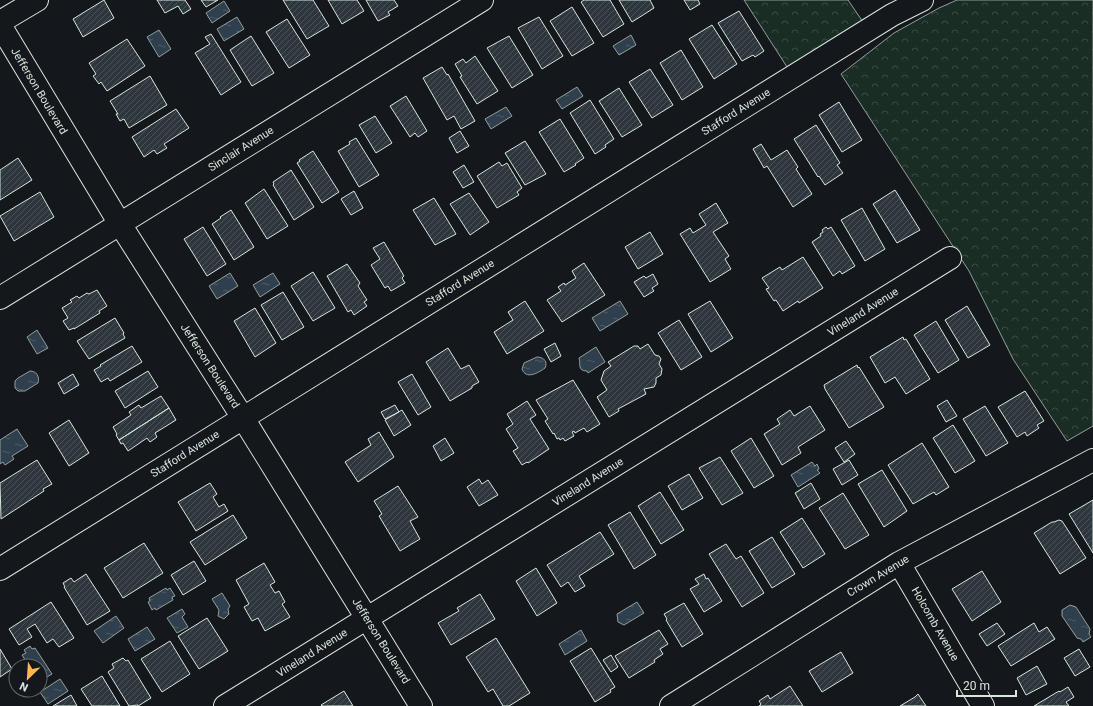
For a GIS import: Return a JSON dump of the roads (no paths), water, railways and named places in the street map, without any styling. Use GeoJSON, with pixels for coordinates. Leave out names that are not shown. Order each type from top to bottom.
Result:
{"type":"FeatureCollection","features":[{"type":"Feature","properties":{"kind":"street"},"geometry":{"type":"LineString","coordinates":[[0,24],[37,0]]}},
{"type":"Feature","properties":{"kind":"street","name":"Sinclair Avenue"},"geometry":{"type":"LineString","coordinates":[[0,298],[482,0]]}},
{"type":"Feature","properties":{"kind":"street","name":"Stafford Avenue"},"geometry":{"type":"LineString","coordinates":[[0,569],[892,14],[922,0]]}},
{"type":"Feature","properties":{"kind":"street","name":"Jefferson Boulevard"},"geometry":{"type":"LineString","coordinates":[[0,24],[120,224],[243,418],[421,706]]}},
{"type":"Feature","properties":{"kind":"street","name":"Vineland Avenue"},"geometry":{"type":"LineString","coordinates":[[225,706],[950,258]]}},
{"type":"Feature","properties":{"kind":"street","name":"Crown Avenue"},"geometry":{"type":"LineString","coordinates":[[671,706],[693,700],[899,563],[1093,460]]}},
{"type":"Feature","properties":{"kind":"street","name":"Holcomb Avenue"},"geometry":{"type":"LineString","coordinates":[[899,563],[983,706]]}},
{"type":"Feature","properties":{"kind":"water"},"geometry":{"type":"Polygon","coordinates":[[[224,1],[230,11],[212,23],[206,13],[224,1]]]}},
{"type":"Feature","properties":{"kind":"water"},"geometry":{"type":"Polygon","coordinates":[[[237,17],[244,29],[224,41],[217,29],[237,17]]]}},
{"type":"Feature","properties":{"kind":"water"},"geometry":{"type":"Polygon","coordinates":[[[159,30],[171,49],[159,57],[147,37],[159,30]]]}},
{"type":"Feature","properties":{"kind":"water"},"geometry":{"type":"Polygon","coordinates":[[[631,35],[636,45],[619,55],[613,46],[631,35]]]}},
{"type":"Feature","properties":{"kind":"water"},"geometry":{"type":"Polygon","coordinates":[[[577,87],[583,96],[562,109],[556,100],[577,87]]]}},
{"type":"Feature","properties":{"kind":"water"},"geometry":{"type":"Polygon","coordinates":[[[506,107],[512,116],[491,129],[485,119],[506,107]]]}},
{"type":"Feature","properties":{"kind":"water"},"geometry":{"type":"Polygon","coordinates":[[[230,273],[238,286],[217,299],[209,286],[230,273]]]}},
{"type":"Feature","properties":{"kind":"water"},"geometry":{"type":"Polygon","coordinates":[[[273,273],[280,284],[260,297],[253,285],[273,273]]]}},
{"type":"Feature","properties":{"kind":"water"},"geometry":{"type":"Polygon","coordinates":[[[620,301],[628,314],[600,331],[592,318],[620,301]]]}},
{"type":"Feature","properties":{"kind":"water"},"geometry":{"type":"Polygon","coordinates":[[[37,330],[48,348],[37,354],[27,337],[37,330]]]}},
{"type":"Feature","properties":{"kind":"water"},"geometry":{"type":"Polygon","coordinates":[[[596,347],[605,362],[588,373],[580,367],[579,358],[596,347]]]}},
{"type":"Feature","properties":{"kind":"water"},"geometry":{"type":"Polygon","coordinates":[[[537,357],[545,360],[545,368],[536,373],[529,375],[526,374],[522,369],[524,363],[537,357]]]}},
{"type":"Feature","properties":{"kind":"water"},"geometry":{"type":"Polygon","coordinates":[[[30,371],[37,374],[38,383],[25,391],[18,391],[15,388],[15,381],[30,371]]]}},
{"type":"Feature","properties":{"kind":"water"},"geometry":{"type":"Polygon","coordinates":[[[17,429],[28,446],[12,456],[14,459],[5,465],[3,462],[0,464],[0,440],[17,429]]]}},
{"type":"Feature","properties":{"kind":"water"},"geometry":{"type":"Polygon","coordinates":[[[812,462],[815,466],[817,464],[819,469],[817,470],[820,473],[798,487],[791,475],[812,462]]]}},
{"type":"Feature","properties":{"kind":"water"},"geometry":{"type":"Polygon","coordinates":[[[166,588],[167,590],[170,588],[175,596],[172,597],[173,600],[156,610],[155,608],[152,610],[148,602],[150,601],[149,598],[166,588]]]}},
{"type":"Feature","properties":{"kind":"water"},"geometry":{"type":"Polygon","coordinates":[[[222,593],[230,606],[228,609],[229,614],[224,619],[218,616],[219,610],[212,599],[222,593]]]}},
{"type":"Feature","properties":{"kind":"water"},"geometry":{"type":"Polygon","coordinates":[[[637,602],[644,613],[624,625],[618,622],[617,614],[637,602]]]}},
{"type":"Feature","properties":{"kind":"water"},"geometry":{"type":"Polygon","coordinates":[[[1070,605],[1076,607],[1090,629],[1089,634],[1091,637],[1083,642],[1081,639],[1077,638],[1062,616],[1062,610],[1070,605]]]}},
{"type":"Feature","properties":{"kind":"water"},"geometry":{"type":"Polygon","coordinates":[[[182,609],[185,614],[182,617],[188,627],[177,633],[167,618],[182,609]]]}},
{"type":"Feature","properties":{"kind":"water"},"geometry":{"type":"Polygon","coordinates":[[[116,616],[124,628],[103,643],[94,631],[116,616]]]}},
{"type":"Feature","properties":{"kind":"water"},"geometry":{"type":"Polygon","coordinates":[[[147,627],[155,639],[135,651],[128,639],[147,627]]]}},
{"type":"Feature","properties":{"kind":"water"},"geometry":{"type":"Polygon","coordinates":[[[581,630],[587,641],[565,655],[559,644],[581,630]]]}},
{"type":"Feature","properties":{"kind":"water"},"geometry":{"type":"Polygon","coordinates":[[[30,646],[32,649],[35,648],[42,658],[24,658],[22,655],[26,653],[24,650],[30,646]]]}},
{"type":"Feature","properties":{"kind":"water"},"geometry":{"type":"Polygon","coordinates":[[[48,668],[52,674],[48,676],[48,668]]]}},
{"type":"Feature","properties":{"kind":"water"},"geometry":{"type":"Polygon","coordinates":[[[60,679],[68,691],[48,704],[44,698],[48,698],[48,687],[60,679]]]}}]}
